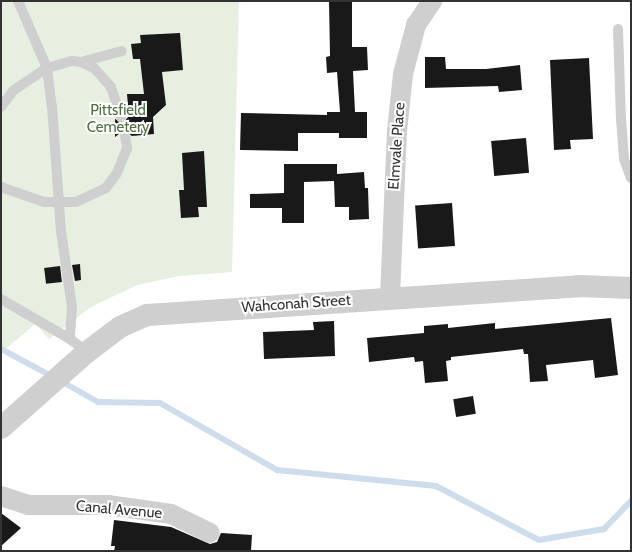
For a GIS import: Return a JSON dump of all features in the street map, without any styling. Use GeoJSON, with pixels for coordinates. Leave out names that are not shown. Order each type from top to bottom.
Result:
{"type":"FeatureCollection","features":[{"type":"Feature","properties":{"kind":"street","name":"Elmvale Place"},"geometry":{"type":"LineString","coordinates":[[390,297],[397,132],[403,74],[416,25],[432,1]]}},
{"type":"Feature","properties":{"kind":"street","name":"Wahconah Street"},"geometry":{"type":"LineString","coordinates":[[1,428],[26,407],[79,351],[120,327],[147,315],[390,297],[579,286],[631,288]]}},
{"type":"Feature","properties":{"kind":"street","name":"Canal Avenue"},"geometry":{"type":"LineString","coordinates":[[1,496],[28,504],[108,505],[171,514],[210,532]]}},
{"type":"Feature","properties":{"kind":"lane"},"geometry":{"type":"LineString","coordinates":[[18,1],[47,68],[59,203],[79,351]]}},
{"type":"Feature","properties":{"kind":"lane"},"geometry":{"type":"LineString","coordinates":[[618,29],[624,159],[631,178]]}},
{"type":"Feature","properties":{"kind":"lane"},"geometry":{"type":"LineString","coordinates":[[81,62],[122,51]]}},
{"type":"Feature","properties":{"kind":"lane"},"geometry":{"type":"LineString","coordinates":[[1,107],[14,90],[47,68],[72,61],[81,62],[94,68],[111,87],[121,118]]}},
{"type":"Feature","properties":{"kind":"lane"},"geometry":{"type":"LineString","coordinates":[[1,187],[28,198],[59,203],[76,202],[106,188],[124,158],[127,148],[125,136]]}},
{"type":"Feature","properties":{"kind":"lane"},"geometry":{"type":"LineString","coordinates":[[1,300],[79,351]]}},
{"type":"Feature","properties":{"kind":"green space","name":"Pittsfield Cemetery"},"geometry":{"type":"Polygon","coordinates":[[[1,1],[239,1],[232,272],[179,276],[137,285],[91,307],[49,339],[35,324],[1,353],[1,1]]]}},
{"type":"Feature","properties":{"kind":"building"},"geometry":{"type":"Polygon","coordinates":[[[329,1],[352,1],[352,47],[367,47],[368,70],[353,71],[355,112],[367,112],[367,138],[339,138],[339,133],[298,133],[298,151],[240,150],[241,113],[327,115],[327,112],[340,112],[337,72],[327,73],[326,57],[330,56],[329,1]]]}},
{"type":"Feature","properties":{"kind":"building"},"geometry":{"type":"Polygon","coordinates":[[[180,33],[183,70],[162,72],[166,105],[153,117],[154,134],[132,136],[124,130],[115,137],[115,119],[123,123],[129,116],[127,94],[144,94],[140,59],[133,59],[131,44],[141,43],[140,35],[180,33]]]}},
{"type":"Feature","properties":{"kind":"building"},"geometry":{"type":"Polygon","coordinates":[[[425,57],[445,57],[446,69],[486,69],[520,65],[522,90],[499,92],[498,86],[425,88],[425,57]]]}},
{"type":"Feature","properties":{"kind":"building"},"geometry":{"type":"Polygon","coordinates":[[[589,58],[593,139],[570,140],[571,149],[554,150],[550,60],[589,58]]]}},
{"type":"Feature","properties":{"kind":"building"},"geometry":{"type":"Polygon","coordinates":[[[526,138],[529,173],[494,176],[491,141],[526,138]]]}},
{"type":"Feature","properties":{"kind":"building"},"geometry":{"type":"Polygon","coordinates":[[[204,151],[207,207],[198,207],[199,217],[181,218],[179,190],[184,190],[182,153],[204,151]]]}},
{"type":"Feature","properties":{"kind":"building"},"geometry":{"type":"Polygon","coordinates":[[[284,164],[337,164],[337,174],[364,172],[365,188],[368,188],[369,219],[349,220],[349,207],[335,207],[334,181],[304,182],[304,223],[282,223],[282,208],[250,208],[250,194],[284,193],[284,164]]]}},
{"type":"Feature","properties":{"kind":"building"},"geometry":{"type":"Polygon","coordinates":[[[452,203],[455,246],[418,248],[415,206],[452,203]]]}},
{"type":"Feature","properties":{"kind":"building"},"geometry":{"type":"Polygon","coordinates":[[[80,264],[81,280],[75,281],[72,265],[80,264]]]}},
{"type":"Feature","properties":{"kind":"building"},"geometry":{"type":"Polygon","coordinates":[[[60,266],[62,282],[46,284],[44,268],[60,266]]]}},
{"type":"Feature","properties":{"kind":"building"},"geometry":{"type":"Polygon","coordinates":[[[611,318],[618,375],[595,378],[593,360],[546,365],[548,381],[530,382],[528,354],[524,354],[523,349],[451,357],[451,360],[446,361],[448,381],[425,383],[423,361],[415,362],[414,357],[369,362],[367,338],[424,333],[424,326],[448,324],[448,328],[495,323],[495,329],[611,318]]]}},
{"type":"Feature","properties":{"kind":"building"},"geometry":{"type":"Polygon","coordinates":[[[334,321],[335,356],[264,359],[263,332],[314,330],[313,322],[334,321]]]}},
{"type":"Feature","properties":{"kind":"building"},"geometry":{"type":"Polygon","coordinates":[[[473,396],[476,414],[456,417],[453,399],[473,396]]]}},
{"type":"Feature","properties":{"kind":"building"},"geometry":{"type":"Polygon","coordinates":[[[1,513],[21,528],[1,546],[1,513]]]}},
{"type":"Feature","properties":{"kind":"building"},"geometry":{"type":"Polygon","coordinates":[[[114,520],[171,527],[210,544],[217,542],[221,533],[252,535],[251,551],[114,551],[115,546],[111,546],[114,520]]]}},
{"type":"Feature","properties":{"kind":"waterway"},"geometry":{"type":"LineString","coordinates":[[1,349],[53,377]]}},
{"type":"Feature","properties":{"kind":"waterway"},"geometry":{"type":"LineString","coordinates":[[61,381],[98,402],[160,403],[277,470],[436,486],[539,540],[604,529],[631,501]]}}]}
